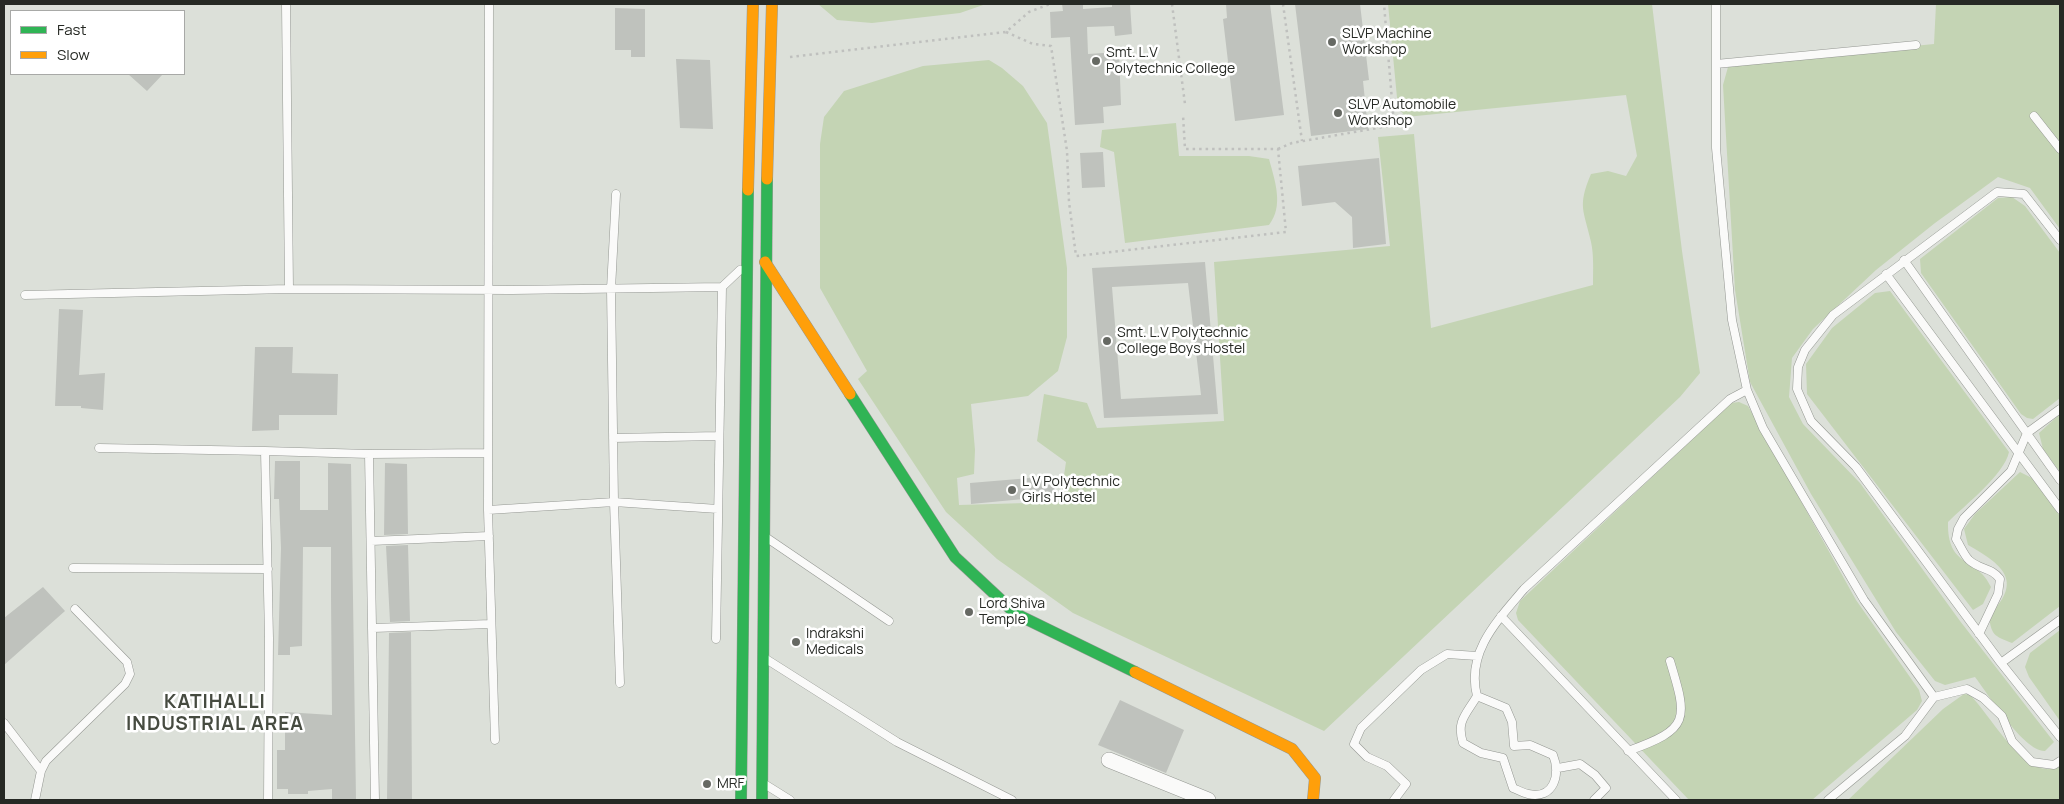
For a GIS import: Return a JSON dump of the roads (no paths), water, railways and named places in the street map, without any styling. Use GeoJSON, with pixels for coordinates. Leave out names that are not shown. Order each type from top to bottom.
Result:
{"type":"FeatureCollection","features":[{"type":"Feature","properties":{"kind":"main road"},"geometry":{"type":"LineString","coordinates":[[741,800],[746,263],[753,4]]}},
{"type":"Feature","properties":{"kind":"main road"},"geometry":{"type":"LineString","coordinates":[[762,800],[765,262],[772,4]]}},
{"type":"Feature","properties":{"kind":"main road"},"geometry":{"type":"LineString","coordinates":[[746,263],[765,262]]}},
{"type":"Feature","properties":{"kind":"main road"},"geometry":{"type":"LineString","coordinates":[[765,262],[955,557],[1016,614],[1292,749],[1315,778],[1313,800]]}},
{"type":"Feature","properties":{"kind":"main road"},"geometry":{"type":"LineString","coordinates":[[741,764],[762,763]]}},
{"type":"Feature","properties":{"kind":"street"},"geometry":{"type":"LineString","coordinates":[[1109,760],[1208,800]]}},
{"type":"Feature","properties":{"kind":"lane"},"geometry":{"type":"LineString","coordinates":[[286,4],[289,289]]}},
{"type":"Feature","properties":{"kind":"lane"},"geometry":{"type":"LineString","coordinates":[[489,4],[488,510],[495,740]]}},
{"type":"Feature","properties":{"kind":"lane"},"geometry":{"type":"LineString","coordinates":[[1716,4],[1716,148],[1732,320],[1747,390],[1763,428],[1864,600],[1934,697]]}},
{"type":"Feature","properties":{"kind":"lane"},"geometry":{"type":"LineString","coordinates":[[1716,64],[1916,45]]}},
{"type":"Feature","properties":{"kind":"lane"},"geometry":{"type":"LineString","coordinates":[[2034,116],[2060,149]]}},
{"type":"Feature","properties":{"kind":"lane"},"geometry":{"type":"LineString","coordinates":[[2060,240],[2024,194],[1997,192],[1833,315],[1805,350],[1798,366],[1797,389],[1811,421],[1856,468],[1979,634],[2060,737]]}},
{"type":"Feature","properties":{"kind":"lane"},"geometry":{"type":"LineString","coordinates":[[616,194],[611,289],[614,502],[620,683]]}},
{"type":"Feature","properties":{"kind":"lane"},"geometry":{"type":"LineString","coordinates":[[1904,260],[2060,480]]}},
{"type":"Feature","properties":{"kind":"lane"},"geometry":{"type":"LineString","coordinates":[[716,639],[722,287],[746,263]]}},
{"type":"Feature","properties":{"kind":"lane"},"geometry":{"type":"LineString","coordinates":[[1886,274],[2060,509]]}},
{"type":"Feature","properties":{"kind":"lane"},"geometry":{"type":"LineString","coordinates":[[25,295],[289,289],[488,290],[722,287]]}},
{"type":"Feature","properties":{"kind":"lane"},"geometry":{"type":"LineString","coordinates":[[1477,696],[1506,708],[1512,722],[1514,746],[1530,745],[1543,748],[1553,755],[1558,768],[1556,781],[1543,796],[1530,795],[1513,788],[1503,758],[1481,753],[1464,743],[1459,731],[1464,717],[1477,696],[1473,676],[1477,656],[1502,616],[1524,589],[1730,398],[1747,390]]}},
{"type":"Feature","properties":{"kind":"lane"},"geometry":{"type":"LineString","coordinates":[[1979,634],[1998,594],[2000,579],[1993,570],[1983,568],[1969,560],[1956,539],[1958,528],[1964,518],[2012,471],[2027,433],[2060,409]]}},
{"type":"Feature","properties":{"kind":"lane"},"geometry":{"type":"LineString","coordinates":[[613,438],[719,436]]}},
{"type":"Feature","properties":{"kind":"lane"},"geometry":{"type":"LineString","coordinates":[[99,448],[369,454],[488,453]]}},
{"type":"Feature","properties":{"kind":"lane"},"geometry":{"type":"LineString","coordinates":[[265,451],[268,569],[268,800]]}},
{"type":"Feature","properties":{"kind":"lane"},"geometry":{"type":"LineString","coordinates":[[369,454],[375,800]]}},
{"type":"Feature","properties":{"kind":"lane"},"geometry":{"type":"LineString","coordinates":[[488,510],[614,502],[718,508]]}},
{"type":"Feature","properties":{"kind":"lane"},"geometry":{"type":"LineString","coordinates":[[370,541],[489,536]]}},
{"type":"Feature","properties":{"kind":"lane"},"geometry":{"type":"LineString","coordinates":[[763,536],[890,621]]}},
{"type":"Feature","properties":{"kind":"lane"},"geometry":{"type":"LineString","coordinates":[[73,568],[268,569]]}},
{"type":"Feature","properties":{"kind":"lane"},"geometry":{"type":"LineString","coordinates":[[35,800],[41,771],[46,761],[125,684],[130,674],[126,662],[75,609]]}},
{"type":"Feature","properties":{"kind":"lane"},"geometry":{"type":"LineString","coordinates":[[1502,616],[1676,800]]}},
{"type":"Feature","properties":{"kind":"lane"},"geometry":{"type":"LineString","coordinates":[[2001,663],[2060,620]]}},
{"type":"Feature","properties":{"kind":"lane"},"geometry":{"type":"LineString","coordinates":[[372,628],[491,624]]}},
{"type":"Feature","properties":{"kind":"lane"},"geometry":{"type":"LineString","coordinates":[[1394,800],[1406,784],[1387,766],[1367,757],[1354,744],[1361,728],[1421,670],[1447,654],[1477,656]]}},
{"type":"Feature","properties":{"kind":"lane"},"geometry":{"type":"LineString","coordinates":[[763,657],[897,742],[1012,800]]}},
{"type":"Feature","properties":{"kind":"lane"},"geometry":{"type":"LineString","coordinates":[[1628,751],[1658,740],[1671,731],[1677,723],[1683,709],[1682,700],[1670,661]]}},
{"type":"Feature","properties":{"kind":"lane"},"geometry":{"type":"LineString","coordinates":[[1828,800],[1905,736],[1934,697],[1967,689],[1983,698],[2002,716],[2012,741],[2032,762],[2054,765],[2060,761]]}},
{"type":"Feature","properties":{"kind":"lane"},"geometry":{"type":"LineString","coordinates":[[4,723],[41,771]]}},
{"type":"Feature","properties":{"kind":"lane"},"geometry":{"type":"LineString","coordinates":[[1558,768],[1580,764],[1595,775],[1606,788],[1594,800]]}},
{"type":"Feature","properties":{"kind":"lane"},"geometry":{"type":"LineString","coordinates":[[762,783],[790,800]]}},
{"type":"Feature","properties":{"kind":"place","name":"SLVP Machine Workshop"},"geometry":{"type":"Point","coordinates":[1332,42]}},
{"type":"Feature","properties":{"kind":"place","name":"Smt. L.V Polytechnic College"},"geometry":{"type":"Point","coordinates":[1096,61]}},
{"type":"Feature","properties":{"kind":"place","name":"SLVP Automobile Workshop"},"geometry":{"type":"Point","coordinates":[1338,113]}},
{"type":"Feature","properties":{"kind":"place","name":"Smt. L.V Polytechnic College Boys Hostel"},"geometry":{"type":"Point","coordinates":[1107,341]}},
{"type":"Feature","properties":{"kind":"place","name":"L V Polytechnic Girls Hostel"},"geometry":{"type":"Point","coordinates":[1012,490]}},
{"type":"Feature","properties":{"kind":"place","name":"Lord Shiva Temple"},"geometry":{"type":"Point","coordinates":[969,612]}},
{"type":"Feature","properties":{"kind":"place","name":"Indrakshi Medicals"},"geometry":{"type":"Point","coordinates":[796,642]}},
{"type":"Feature","properties":{"kind":"place","name":"MRF"},"geometry":{"type":"Point","coordinates":[707,784]}},
{"type":"Feature","properties":{"kind":"district","name":"KATIHALLI INDUSTRIAL AREA"},"geometry":{"type":"Point","coordinates":[215,714]}}]}
